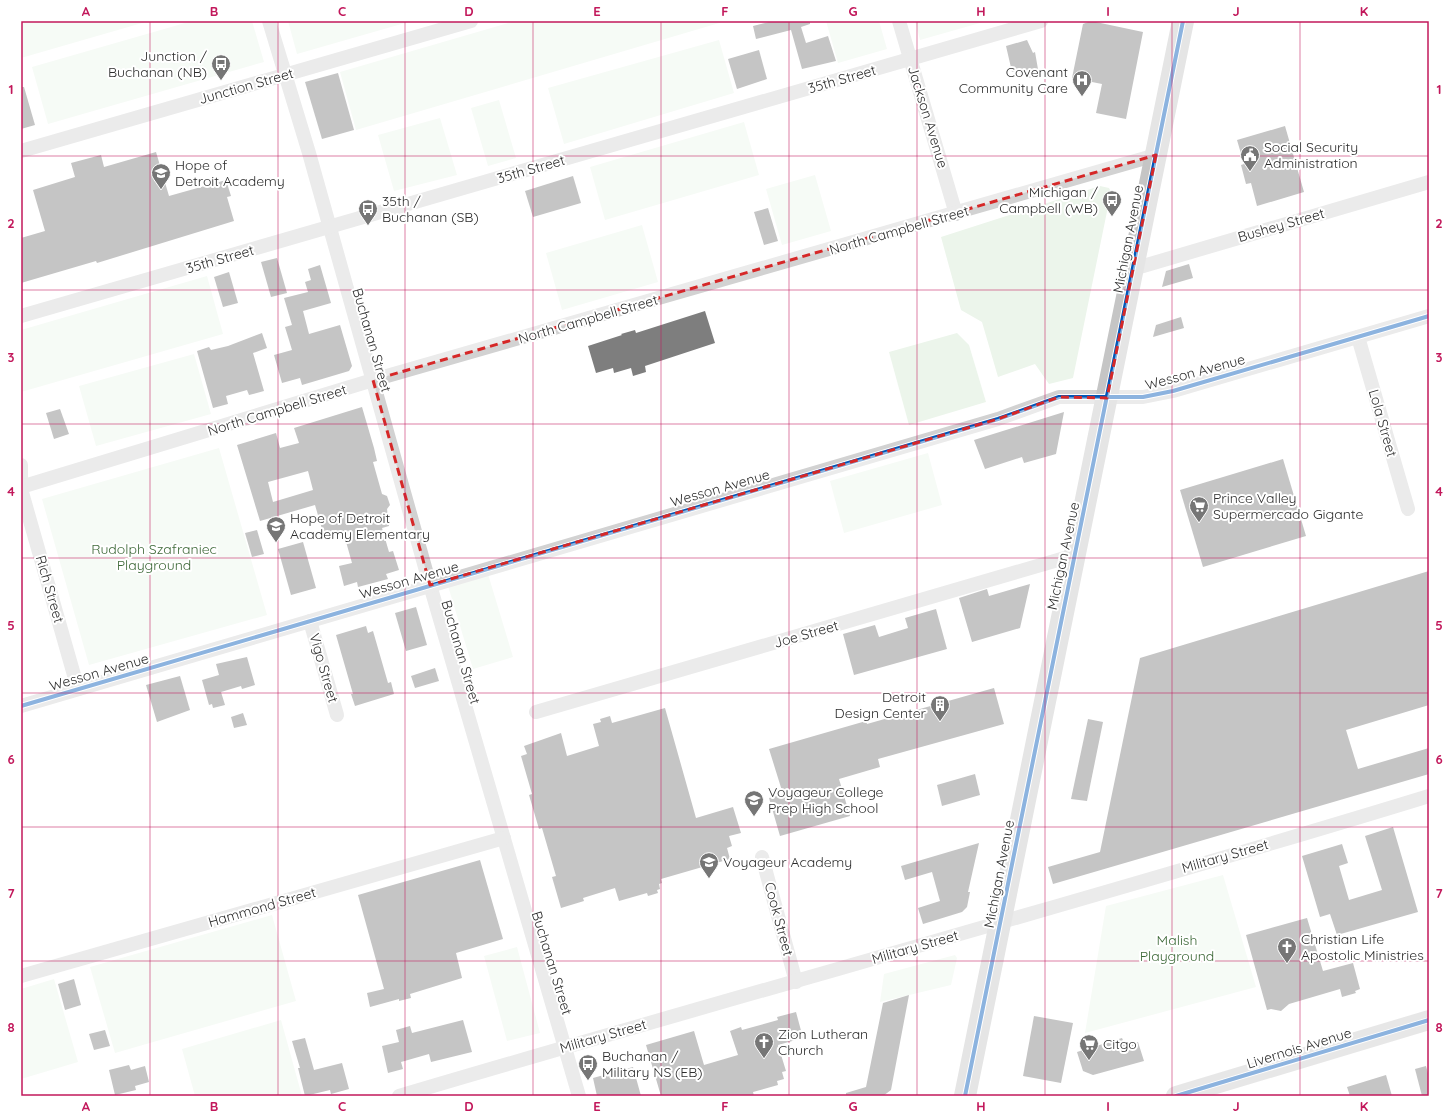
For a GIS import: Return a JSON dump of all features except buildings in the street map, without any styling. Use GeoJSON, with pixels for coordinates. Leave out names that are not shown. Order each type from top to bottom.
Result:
{"type":"FeatureCollection","features":[{"type":"Feature","properties":{"kind":"main road","name":"Michigan Avenue"},"geometry":{"type":"LineString","coordinates":[[965,1096],[1184,21]]}},
{"type":"Feature","properties":{"kind":"main road","name":"Livernois Avenue"},"geometry":{"type":"LineString","coordinates":[[1176,1096],[1429,1020]]}},
{"type":"Feature","properties":{"kind":"street","name":"Buchanan Street"},"geometry":{"type":"LineString","coordinates":[[269,21],[284,75],[309,153],[430,585],[580,1096]]}},
{"type":"Feature","properties":{"kind":"street","name":"Junction Street"},"geometry":{"type":"LineString","coordinates":[[21,151],[471,21]]}},
{"type":"Feature","properties":{"kind":"street","name":"Jackson Avenue"},"geometry":{"type":"LineString","coordinates":[[899,21],[956,214]]}},
{"type":"Feature","properties":{"kind":"street","name":"35th Street"},"geometry":{"type":"LineString","coordinates":[[21,316],[910,60],[1040,21]]}},
{"type":"Feature","properties":{"kind":"street","name":"North Campbell Street"},"geometry":{"type":"LineString","coordinates":[[21,488],[372,380],[956,214],[1156,155]]}},
{"type":"Feature","properties":{"kind":"street","name":"Bushey Street"},"geometry":{"type":"LineString","coordinates":[[1133,269],[1429,182]]}},
{"type":"Feature","properties":{"kind":"street","name":"Wesson Avenue"},"geometry":{"type":"LineString","coordinates":[[21,706],[998,419],[1059,397],[1143,397],[1173,391],[1429,316]]}},
{"type":"Feature","properties":{"kind":"street","name":"Lola Street"},"geometry":{"type":"LineString","coordinates":[[1358,337],[1408,509]]}},
{"type":"Feature","properties":{"kind":"street"},"geometry":{"type":"LineString","coordinates":[[21,465],[21,480]]}},
{"type":"Feature","properties":{"kind":"street","name":"Rich Street"},"geometry":{"type":"LineString","coordinates":[[21,488],[78,689]]}},
{"type":"Feature","properties":{"kind":"street","name":"Joe Street"},"geometry":{"type":"LineString","coordinates":[[536,712],[1075,555]]}},
{"type":"Feature","properties":{"kind":"street","name":"Vigo Street"},"geometry":{"type":"LineString","coordinates":[[310,621],[337,715]]}},
{"type":"Feature","properties":{"kind":"street","name":"Military Street"},"geometry":{"type":"LineString","coordinates":[[399,1096],[565,1047],[796,982],[1429,796]]}},
{"type":"Feature","properties":{"kind":"street","name":"Hammond Street"},"geometry":{"type":"LineString","coordinates":[[21,976],[504,838]]}},
{"type":"Feature","properties":{"kind":"street","name":"Cook Street"},"geometry":{"type":"LineString","coordinates":[[762,857],[796,982]]}},
{"type":"Feature","properties":{"kind":"highlighted area"},"geometry":{"type":"Polygon","coordinates":[[[1156,155],[1107,398],[1059,397],[998,419],[430,585],[373,380],[1156,155]]]}},
{"type":"Feature","properties":{"kind":"green space"},"geometry":{"type":"Polygon","coordinates":[[[21,21],[149,21],[21,58],[21,21]]]}},
{"type":"Feature","properties":{"kind":"green space"},"geometry":{"type":"Polygon","coordinates":[[[192,21],[252,21],[264,62],[48,124],[32,67],[192,21]]]}},
{"type":"Feature","properties":{"kind":"green space"},"geometry":{"type":"Polygon","coordinates":[[[288,21],[412,21],[297,54],[288,21]]]}},
{"type":"Feature","properties":{"kind":"green space"},"geometry":{"type":"Polygon","coordinates":[[[515,21],[726,21],[356,130],[340,72],[515,21]]]}},
{"type":"Feature","properties":{"kind":"green space"},"geometry":{"type":"Polygon","coordinates":[[[826,21],[879,21],[887,49],[838,63],[826,21]]]}},
{"type":"Feature","properties":{"kind":"green space"},"geometry":{"type":"Polygon","coordinates":[[[915,21],[987,21],[920,40],[915,21]]]}},
{"type":"Feature","properties":{"kind":"green space"},"geometry":{"type":"Polygon","coordinates":[[[719,40],[734,93],[564,144],[548,88],[719,40]]]}},
{"type":"Feature","properties":{"kind":"green space"},"geometry":{"type":"Polygon","coordinates":[[[499,100],[516,158],[488,166],[471,108],[499,100]]]}},
{"type":"Feature","properties":{"kind":"green space"},"geometry":{"type":"Polygon","coordinates":[[[440,118],[457,175],[394,191],[378,135],[440,118]]]}},
{"type":"Feature","properties":{"kind":"green space"},"geometry":{"type":"Polygon","coordinates":[[[744,122],[759,175],[605,220],[590,167],[744,122]]]}},
{"type":"Feature","properties":{"kind":"green space"},"geometry":{"type":"Polygon","coordinates":[[[815,175],[831,231],[782,245],[766,189],[815,175]]]}},
{"type":"Feature","properties":{"kind":"green space"},"geometry":{"type":"Polygon","coordinates":[[[1100,186],[1109,188],[1111,192],[1073,378],[1049,384],[1035,364],[998,377],[982,322],[961,310],[941,237],[1100,186]]]}},
{"type":"Feature","properties":{"kind":"green space"},"geometry":{"type":"Polygon","coordinates":[[[642,225],[658,282],[562,310],[546,253],[642,225]]]}},
{"type":"Feature","properties":{"kind":"green space"},"geometry":{"type":"Polygon","coordinates":[[[207,276],[223,334],[21,392],[21,330],[207,276]]]}},
{"type":"Feature","properties":{"kind":"green space"},"geometry":{"type":"Polygon","coordinates":[[[957,333],[969,345],[986,402],[909,425],[889,352],[957,333]]]}},
{"type":"Feature","properties":{"kind":"green space"},"geometry":{"type":"Polygon","coordinates":[[[194,354],[211,414],[96,446],[79,386],[194,354]]]}},
{"type":"Feature","properties":{"kind":"green space","name":"Rudolph Szafraniec Playground"},"geometry":{"type":"Polygon","coordinates":[[[219,448],[267,615],[89,665],[42,499],[219,448]]]}},
{"type":"Feature","properties":{"kind":"green space"},"geometry":{"type":"Polygon","coordinates":[[[928,453],[942,505],[844,533],[830,481],[928,453]]]}},
{"type":"Feature","properties":{"kind":"green space"},"geometry":{"type":"Polygon","coordinates":[[[488,574],[513,657],[473,669],[448,586],[488,574]]]}},
{"type":"Feature","properties":{"kind":"green space","name":"Malish Playground"},"geometry":{"type":"Polygon","coordinates":[[[1223,875],[1256,987],[1085,1033],[1106,906],[1223,875]]]}},
{"type":"Feature","properties":{"kind":"green space"},"geometry":{"type":"Polygon","coordinates":[[[272,915],[296,1001],[115,1053],[90,967],[272,915]]]}},
{"type":"Feature","properties":{"kind":"green space"},"geometry":{"type":"Polygon","coordinates":[[[517,947],[540,1033],[507,1041],[484,956],[517,947]]]}},
{"type":"Feature","properties":{"kind":"green space"},"geometry":{"type":"Polygon","coordinates":[[[955,955],[957,958],[951,985],[880,1002],[884,974],[955,955]]]}},
{"type":"Feature","properties":{"kind":"green space"},"geometry":{"type":"Polygon","coordinates":[[[54,979],[78,1062],[21,1079],[21,989],[54,979]]]}},
{"type":"Feature","properties":{"kind":"green space"},"geometry":{"type":"Polygon","coordinates":[[[281,1020],[302,1096],[195,1096],[182,1049],[281,1020]]]}},
{"type":"Feature","properties":{"kind":"cycle path"},"geometry":{"type":"LineString","coordinates":[[965,1096],[1183,21]]}},
{"type":"Feature","properties":{"kind":"cycle path"},"geometry":{"type":"LineString","coordinates":[[21,706],[998,419],[1059,397],[1143,397],[1173,391],[1429,316]]}},
{"type":"Feature","properties":{"kind":"cycle path"},"geometry":{"type":"LineString","coordinates":[[1176,1096],[1429,1020]]}},
{"type":"Feature","properties":{"kind":"place","name":"Junction / Buchanan (NB)"},"geometry":{"type":"Point","coordinates":[221,81]}},
{"type":"Feature","properties":{"kind":"place","name":"Covenant Community Care"},"geometry":{"type":"Point","coordinates":[1082,97]}},
{"type":"Feature","properties":{"kind":"place","name":"Social Security Administration"},"geometry":{"type":"Point","coordinates":[1250,172]}},
{"type":"Feature","properties":{"kind":"place","name":"Hope of Detroit Academy"},"geometry":{"type":"Point","coordinates":[161,190]}},
{"type":"Feature","properties":{"kind":"place","name":"Michigan / Campbell (WB)"},"geometry":{"type":"Point","coordinates":[1112,217]}},
{"type":"Feature","properties":{"kind":"place","name":"35th / Buchanan (SB)"},"geometry":{"type":"Point","coordinates":[368,226]}},
{"type":"Feature","properties":{"kind":"place","name":"Prince Valley Supermercado Gigante"},"geometry":{"type":"Point","coordinates":[1199,523]}},
{"type":"Feature","properties":{"kind":"place","name":"Hope of Detroit Academy Elementary"},"geometry":{"type":"Point","coordinates":[276,543]}},
{"type":"Feature","properties":{"kind":"place","name":"Detroit Design Center"},"geometry":{"type":"Point","coordinates":[940,722]}},
{"type":"Feature","properties":{"kind":"place","name":"Voyageur College Prep High School"},"geometry":{"type":"Point","coordinates":[754,817]}},
{"type":"Feature","properties":{"kind":"place","name":"Voyageur Academy"},"geometry":{"type":"Point","coordinates":[709,879]}},
{"type":"Feature","properties":{"kind":"place","name":"Christian Life Apostolic Ministries"},"geometry":{"type":"Point","coordinates":[1287,964]}},
{"type":"Feature","properties":{"kind":"place","name":"Zion Lutheran Church"},"geometry":{"type":"Point","coordinates":[764,1059]}},
{"type":"Feature","properties":{"kind":"place","name":"Citgo"},"geometry":{"type":"Point","coordinates":[1089,1061]}},
{"type":"Feature","properties":{"kind":"place","name":"Buchanan / Military NS (EB)"},"geometry":{"type":"Point","coordinates":[588,1081]}}]}
